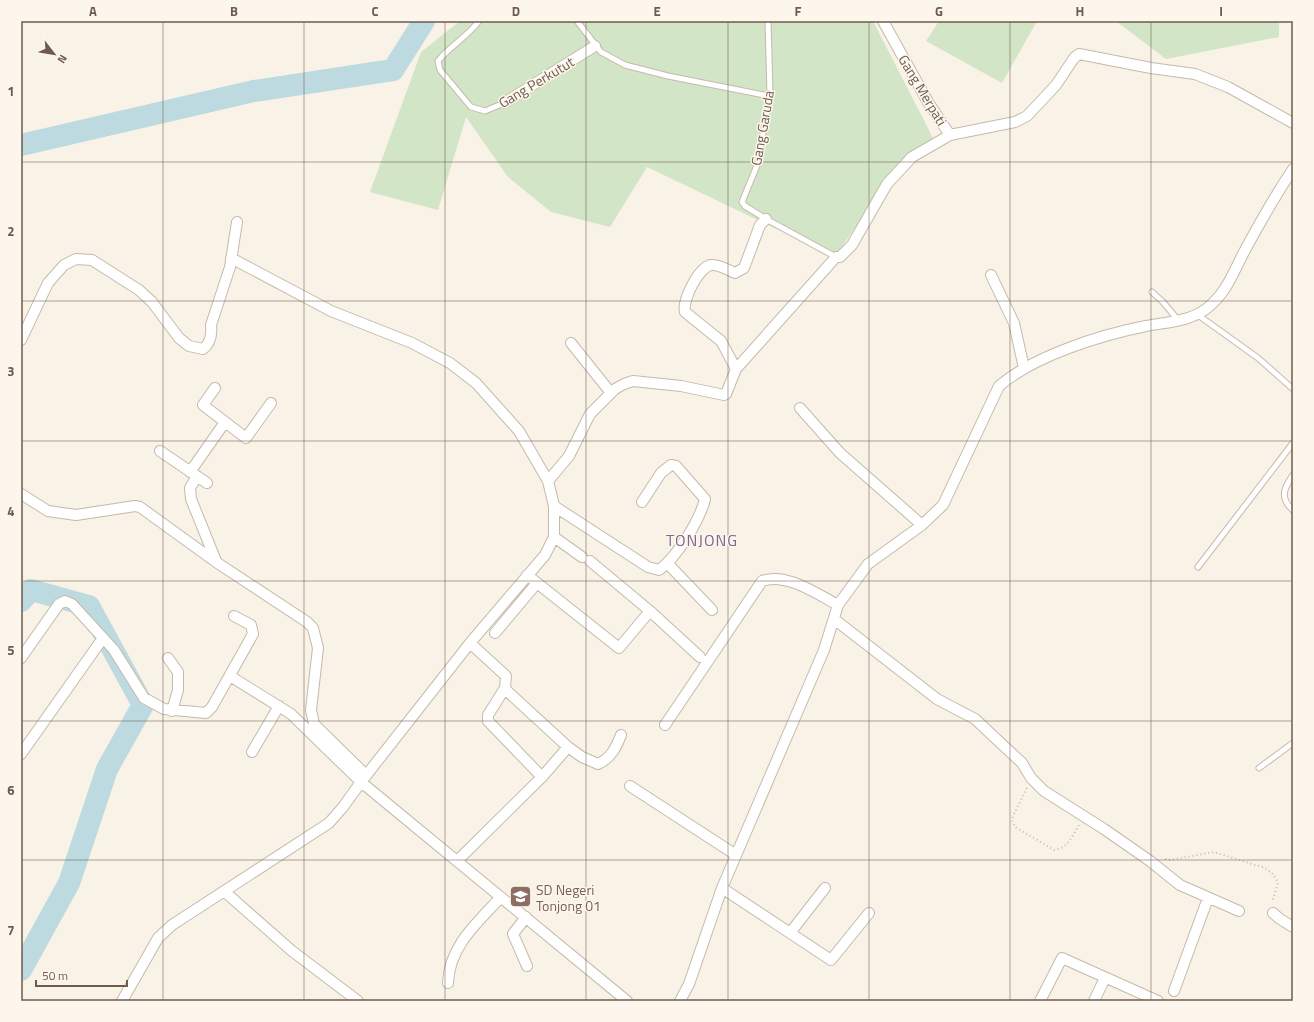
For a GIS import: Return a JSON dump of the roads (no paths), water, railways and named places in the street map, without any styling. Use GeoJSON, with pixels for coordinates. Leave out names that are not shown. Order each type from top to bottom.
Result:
{"type":"FeatureCollection","features":[{"type":"Feature","properties":{"kind":"street","name":"Gang Merpati"},"geometry":{"type":"LineString","coordinates":[[736,369],[836,257],[840,256],[852,245],[887,184],[907,161],[950,135],[928,102],[882,21]]}},
{"type":"Feature","properties":{"kind":"street","name":"Gang Perkutut"},"geometry":{"type":"LineString","coordinates":[[504,103],[596,46]]}},
{"type":"Feature","properties":{"kind":"street"},"geometry":{"type":"LineString","coordinates":[[950,135],[1015,122],[1027,116],[1045,99],[1074,58],[1079,54],[1151,68],[1195,74],[1228,86],[1293,123]]}},
{"type":"Feature","properties":{"kind":"street"},"geometry":{"type":"LineString","coordinates":[[680,1001],[689,984],[722,888],[824,650],[838,605],[868,564],[922,525],[943,505],[999,386],[1024,368],[1057,353],[1098,339],[1145,326],[1179,321],[1198,315],[1218,299],[1228,286],[1271,203],[1293,169]]}},
{"type":"Feature","properties":{"kind":"street"},"geometry":{"type":"LineString","coordinates":[[548,481],[569,456],[590,414],[611,393],[624,384],[633,381],[681,386],[724,395],[726,394],[736,369],[721,341],[685,312],[685,302],[691,287],[703,268],[712,265],[719,266],[735,273],[740,272],[744,268],[760,224],[766,219]]}},
{"type":"Feature","properties":{"kind":"street"},"geometry":{"type":"LineString","coordinates":[[21,340],[48,283],[64,265],[76,259],[92,260],[139,290],[152,302],[179,338],[189,346],[203,350],[208,346],[212,334],[211,325],[226,283],[237,222]]}},
{"type":"Feature","properties":{"kind":"street"},"geometry":{"type":"LineString","coordinates":[[122,1001],[158,938],[172,925],[225,892],[329,823],[470,643],[545,555],[554,538],[554,506],[548,481],[519,431],[476,383],[450,363],[412,343],[331,311],[231,258]]}},
{"type":"Feature","properties":{"kind":"street"},"geometry":{"type":"LineString","coordinates":[[991,275],[1014,323],[1024,368]]}},
{"type":"Feature","properties":{"kind":"street"},"geometry":{"type":"LineString","coordinates":[[571,342],[611,393]]}},
{"type":"Feature","properties":{"kind":"street"},"geometry":{"type":"LineString","coordinates":[[215,388],[203,405],[246,438],[271,403]]}},
{"type":"Feature","properties":{"kind":"street"},"geometry":{"type":"LineString","coordinates":[[800,408],[840,453],[922,525]]}},
{"type":"Feature","properties":{"kind":"street"},"geometry":{"type":"LineString","coordinates":[[216,562],[191,499],[190,488],[194,474],[225,422]]}},
{"type":"Feature","properties":{"kind":"street"},"geometry":{"type":"LineString","coordinates":[[160,451],[207,483]]}},
{"type":"Feature","properties":{"kind":"street"},"geometry":{"type":"LineString","coordinates":[[554,506],[648,567],[659,570],[668,564],[692,528],[703,508],[705,499],[676,466],[671,465],[661,473],[642,502]]}},
{"type":"Feature","properties":{"kind":"street"},"geometry":{"type":"LineString","coordinates":[[21,494],[48,511],[76,515],[135,506],[140,507],[216,562],[292,610],[307,622],[313,628],[318,648],[311,710],[314,724],[363,778]]}},
{"type":"Feature","properties":{"kind":"street"},"geometry":{"type":"LineString","coordinates":[[554,538],[586,559],[650,612],[700,657]]}},
{"type":"Feature","properties":{"kind":"street"},"geometry":{"type":"LineString","coordinates":[[668,564],[712,610]]}},
{"type":"Feature","properties":{"kind":"street"},"geometry":{"type":"LineString","coordinates":[[527,575],[620,648],[650,612]]}},
{"type":"Feature","properties":{"kind":"street"},"geometry":{"type":"LineString","coordinates":[[665,725],[762,581],[772,578],[783,578],[838,605]]}},
{"type":"Feature","properties":{"kind":"street"},"geometry":{"type":"LineString","coordinates":[[495,633],[537,583]]}},
{"type":"Feature","properties":{"kind":"street"},"geometry":{"type":"LineString","coordinates":[[21,658],[59,604],[65,602],[72,604],[114,650],[144,698],[168,710],[206,713],[212,707],[253,634],[251,625],[234,616]]}},
{"type":"Feature","properties":{"kind":"street"},"geometry":{"type":"LineString","coordinates":[[834,620],[937,699],[975,718],[1022,762],[1031,778],[1044,791],[1150,861],[1180,885],[1239,911]]}},
{"type":"Feature","properties":{"kind":"street"},"geometry":{"type":"LineString","coordinates":[[21,754],[103,638]]}},
{"type":"Feature","properties":{"kind":"street"},"geometry":{"type":"LineString","coordinates":[[470,643],[506,676],[505,688],[488,715],[488,721],[542,777]]}},
{"type":"Feature","properties":{"kind":"street"},"geometry":{"type":"LineString","coordinates":[[168,658],[178,672],[178,690],[168,710]]}},
{"type":"Feature","properties":{"kind":"street"},"geometry":{"type":"LineString","coordinates":[[230,676],[291,714],[457,861],[627,1001]]}},
{"type":"Feature","properties":{"kind":"street"},"geometry":{"type":"LineString","coordinates":[[505,688],[568,747],[582,757],[598,764],[608,758],[615,750],[621,735]]}},
{"type":"Feature","properties":{"kind":"street"},"geometry":{"type":"LineString","coordinates":[[252,752],[279,706]]}},
{"type":"Feature","properties":{"kind":"street"},"geometry":{"type":"LineString","coordinates":[[457,861],[542,777],[568,747]]}},
{"type":"Feature","properties":{"kind":"street"},"geometry":{"type":"LineString","coordinates":[[630,786],[736,855]]}},
{"type":"Feature","properties":{"kind":"street"},"geometry":{"type":"LineString","coordinates":[[722,888],[831,960],[868,913]]}},
{"type":"Feature","properties":{"kind":"street"},"geometry":{"type":"LineString","coordinates":[[790,933],[825,888]]}},
{"type":"Feature","properties":{"kind":"street"},"geometry":{"type":"LineString","coordinates":[[225,892],[292,951],[358,1001]]}},
{"type":"Feature","properties":{"kind":"street"},"geometry":{"type":"LineString","coordinates":[[448,983],[448,968],[464,937],[501,897]]}},
{"type":"Feature","properties":{"kind":"street"},"geometry":{"type":"LineString","coordinates":[[1174,991],[1208,898]]}},
{"type":"Feature","properties":{"kind":"street"},"geometry":{"type":"LineString","coordinates":[[1273,913],[1293,927]]}},
{"type":"Feature","properties":{"kind":"street"},"geometry":{"type":"LineString","coordinates":[[526,917],[513,934],[527,966]]}},
{"type":"Feature","properties":{"kind":"street"},"geometry":{"type":"LineString","coordinates":[[1040,1001],[1062,958],[1153,1000]]}},
{"type":"Feature","properties":{"kind":"street"},"geometry":{"type":"LineString","coordinates":[[1094,1001],[1105,978]]}},
{"type":"Feature","properties":{"kind":"lane","name":"Gang Perkutut"},"geometry":{"type":"LineString","coordinates":[[479,21],[471,32],[447,50],[438,61],[440,70],[471,107],[486,111],[504,103]]}},
{"type":"Feature","properties":{"kind":"lane"},"geometry":{"type":"LineString","coordinates":[[577,21],[601,52],[625,65],[668,76],[769,96]]}},
{"type":"Feature","properties":{"kind":"lane","name":"Gang Garuda"},"geometry":{"type":"LineString","coordinates":[[768,21],[769,96],[758,163],[742,202],[745,206],[766,219],[836,257]]}},
{"type":"Feature","properties":{"kind":"lane"},"geometry":{"type":"LineString","coordinates":[[1152,292],[1163,302],[1179,321]]}},
{"type":"Feature","properties":{"kind":"lane"},"geometry":{"type":"LineString","coordinates":[[1198,315],[1258,358],[1293,389]]}},
{"type":"Feature","properties":{"kind":"lane"},"geometry":{"type":"LineString","coordinates":[[1198,567],[1293,443]]}},
{"type":"Feature","properties":{"kind":"lane"},"geometry":{"type":"LineString","coordinates":[[1293,475],[1285,486],[1284,495],[1287,504],[1293,510]]}},
{"type":"Feature","properties":{"kind":"lane"},"geometry":{"type":"LineString","coordinates":[[1260,768],[1293,743]]}},
{"type":"Feature","properties":{"kind":"waterway"},"geometry":{"type":"LineString","coordinates":[[21,145],[254,91],[393,70],[424,21]]}},
{"type":"Feature","properties":{"kind":"waterway"},"geometry":{"type":"LineString","coordinates":[[21,601],[31,590],[89,606],[143,705],[107,769],[69,883],[21,970]]}},
{"type":"Feature","properties":{"kind":"place","name":"SD Negeri Tonjong 01"},"geometry":{"type":"Point","coordinates":[520,897]}},
{"type":"Feature","properties":{"kind":"district","name":"TONJONG"},"geometry":{"type":"Point","coordinates":[702,540]}}]}
